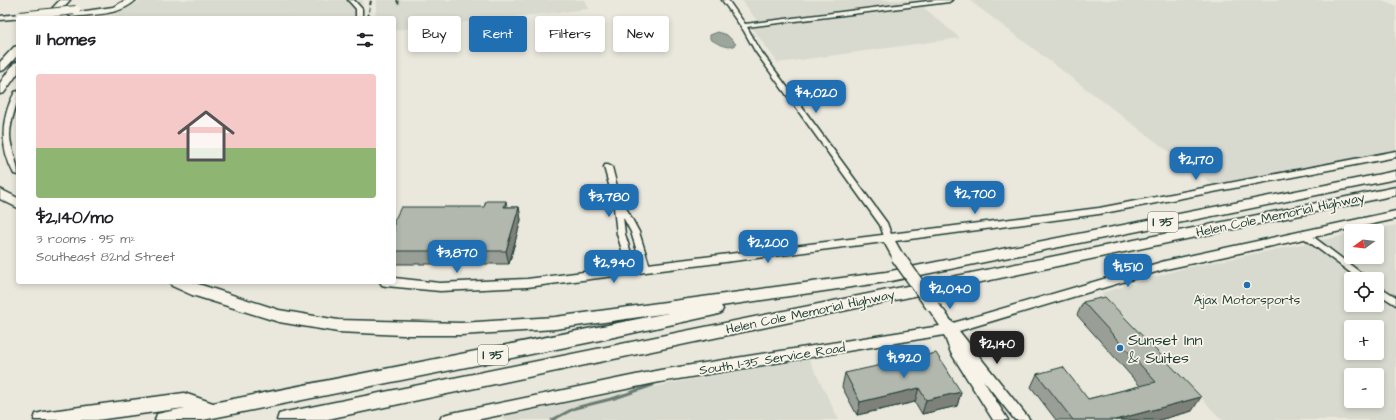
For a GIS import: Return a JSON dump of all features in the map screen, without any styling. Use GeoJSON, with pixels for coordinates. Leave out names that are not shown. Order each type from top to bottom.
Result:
{"type":"FeatureCollection","features":[{"type":"Feature","properties":{"kind":"highway"},"geometry":{"type":"LineString","coordinates":[[50,16],[65,0]]}},
{"type":"Feature","properties":{"kind":"highway"},"geometry":{"type":"LineString","coordinates":[[57,16],[71,0]]}},
{"type":"Feature","properties":{"kind":"highway"},"geometry":{"type":"LineString","coordinates":[[0,68],[16,51]]}},
{"type":"Feature","properties":{"kind":"highway"},"geometry":{"type":"LineString","coordinates":[[0,78],[16,60]]}},
{"type":"Feature","properties":{"kind":"highway"},"geometry":{"type":"LineString","coordinates":[[0,91],[16,68]]}},
{"type":"Feature","properties":{"kind":"highway","name":"Helen Cole Memorial Highway"},"geometry":{"type":"LineString","coordinates":[[820,286],[886,277],[1396,175]]}},
{"type":"Feature","properties":{"kind":"highway","name":"Helen Cole Memorial Highway"},"geometry":{"type":"LineString","coordinates":[[292,419],[1396,191]]}},
{"type":"Feature","properties":{"kind":"highway"},"geometry":{"type":"LineString","coordinates":[[0,193],[16,203]]}},
{"type":"Feature","properties":{"kind":"highway"},"geometry":{"type":"LineString","coordinates":[[1319,207],[1396,199]]}},
{"type":"Feature","properties":{"kind":"highway"},"geometry":{"type":"LineString","coordinates":[[182,284],[198,291],[279,316],[338,326],[403,329],[461,329],[555,323],[820,286]]}},
{"type":"Feature","properties":{"kind":"highway","name":"I 35"},"geometry":{"type":"LineString","coordinates":[[164,420],[583,338],[820,286]]}},
{"type":"Feature","properties":{"kind":"highway"},"geometry":{"type":"LineString","coordinates":[[43,420],[184,400],[212,410]]}},
{"type":"Feature","properties":{"kind":"main road"},"geometry":{"type":"LineString","coordinates":[[103,16],[132,0]]}},
{"type":"Feature","properties":{"kind":"main road"},"geometry":{"type":"LineString","coordinates":[[42,16],[115,9]]}},
{"type":"Feature","properties":{"kind":"main road"},"geometry":{"type":"LineString","coordinates":[[51,16],[74,12]]}},
{"type":"Feature","properties":{"kind":"main road"},"geometry":{"type":"LineString","coordinates":[[0,18],[16,19]]}},
{"type":"Feature","properties":{"kind":"main road"},"geometry":{"type":"LineString","coordinates":[[0,22],[16,19]]}},
{"type":"Feature","properties":{"kind":"main road"},"geometry":{"type":"LineString","coordinates":[[16,97],[10,107],[3,127],[3,145],[10,164],[16,170]]}},
{"type":"Feature","properties":{"kind":"main road"},"geometry":{"type":"LineString","coordinates":[[396,283],[440,287],[527,283],[1099,211],[1396,154]]}},
{"type":"Feature","properties":{"kind":"main road","name":"South I-35 Service Road"},"geometry":{"type":"LineString","coordinates":[[448,420],[660,376],[949,329],[1165,265],[1396,215]]}},
{"type":"Feature","properties":{"kind":"main road"},"geometry":{"type":"LineString","coordinates":[[888,237],[891,246],[898,257],[949,329],[997,385],[1023,420]]}},
{"type":"Feature","properties":{"kind":"main road"},"geometry":{"type":"LineString","coordinates":[[949,329],[956,349],[1001,420]]}},
{"type":"Feature","properties":{"kind":"street"},"geometry":{"type":"LineString","coordinates":[[351,0],[359,9],[358,16]]}},
{"type":"Feature","properties":{"kind":"street"},"geometry":{"type":"LineString","coordinates":[[725,0],[757,50],[884,225],[888,237]]}},
{"type":"Feature","properties":{"kind":"street"},"geometry":{"type":"LineString","coordinates":[[743,26],[949,0]]}},
{"type":"Feature","properties":{"kind":"street"},"geometry":{"type":"LineString","coordinates":[[608,166],[617,199],[621,234],[632,269]]}},
{"type":"Feature","properties":{"kind":"street"},"geometry":{"type":"LineString","coordinates":[[617,199],[635,232],[646,268]]}},
{"type":"Feature","properties":{"kind":"street"},"geometry":{"type":"LineString","coordinates":[[1304,234],[1356,272]]}},
{"type":"Feature","properties":{"kind":"street"},"geometry":{"type":"LineString","coordinates":[[1384,293],[1396,302]]}},
{"type":"Feature","properties":{"kind":"shaded area"},"geometry":{"type":"Polygon","coordinates":[[[143,0],[363,0],[360,16],[112,16],[143,0]]]}},
{"type":"Feature","properties":{"kind":"shaded area"},"geometry":{"type":"Polygon","coordinates":[[[377,0],[585,0],[589,9],[524,16],[469,16],[469,22],[461,23],[461,16],[408,16],[408,28],[396,30],[396,16],[375,16],[377,0]]]}},
{"type":"Feature","properties":{"kind":"shaded area"},"geometry":{"type":"Polygon","coordinates":[[[742,0],[925,0],[757,21],[742,0]]]}},
{"type":"Feature","properties":{"kind":"shaded area"},"geometry":{"type":"Polygon","coordinates":[[[969,0],[1382,0],[1396,6],[1396,150],[1213,185],[969,0]]]}},
{"type":"Feature","properties":{"kind":"shaded area"},"geometry":{"type":"Polygon","coordinates":[[[923,7],[960,38],[778,63],[752,28],[923,7]]]}},
{"type":"Feature","properties":{"kind":"shaded area"},"geometry":{"type":"Polygon","coordinates":[[[718,32],[727,35],[736,44],[726,47],[710,39],[710,35],[718,32]]]}},
{"type":"Feature","properties":{"kind":"shaded area"},"geometry":{"type":"Polygon","coordinates":[[[1396,225],[1396,420],[1222,420],[1101,293],[1185,268],[1344,235],[1344,264],[1384,264],[1384,227],[1396,225]]]}},
{"type":"Feature","properties":{"kind":"shaded area"},"geometry":{"type":"Polygon","coordinates":[[[808,357],[839,420],[504,420],[503,416],[808,357]]]}},
{"type":"Feature","properties":{"kind":"building"},"geometry":{"type":"Polygon","coordinates":[[[486,201],[506,201],[504,207],[519,207],[506,251],[396,251],[396,217],[401,207],[484,207],[486,201]]]}},
{"type":"Feature","properties":{"kind":"building"},"geometry":{"type":"Polygon","coordinates":[[[1105,297],[1201,397],[1115,420],[1073,420],[1037,374],[1063,367],[1088,399],[1156,382],[1083,302],[1105,297]]]}},
{"type":"Feature","properties":{"kind":"building"},"geometry":{"type":"Polygon","coordinates":[[[936,353],[961,392],[926,400],[919,388],[860,402],[845,373],[936,353]]]}},
{"type":"Feature","properties":{"kind":"waterway"},"geometry":{"type":"LineString","coordinates":[[552,420],[575,408],[615,398],[653,385]]}},
{"type":"Feature","properties":{"kind":"railway"},"geometry":{"type":"LineString","coordinates":[[368,16],[371,0]]}},
{"type":"Feature","properties":{"kind":"railway"},"geometry":{"type":"LineString","coordinates":[[397,0],[399,5]]}},
{"type":"Feature","properties":{"kind":"place","name":"Ajax Motorsports"},"geometry":{"type":"Point","coordinates":[1247,285]}},
{"type":"Feature","properties":{"kind":"place","name":"Sunset Inn & Suites"},"geometry":{"type":"Point","coordinates":[1120,348]}}]}
